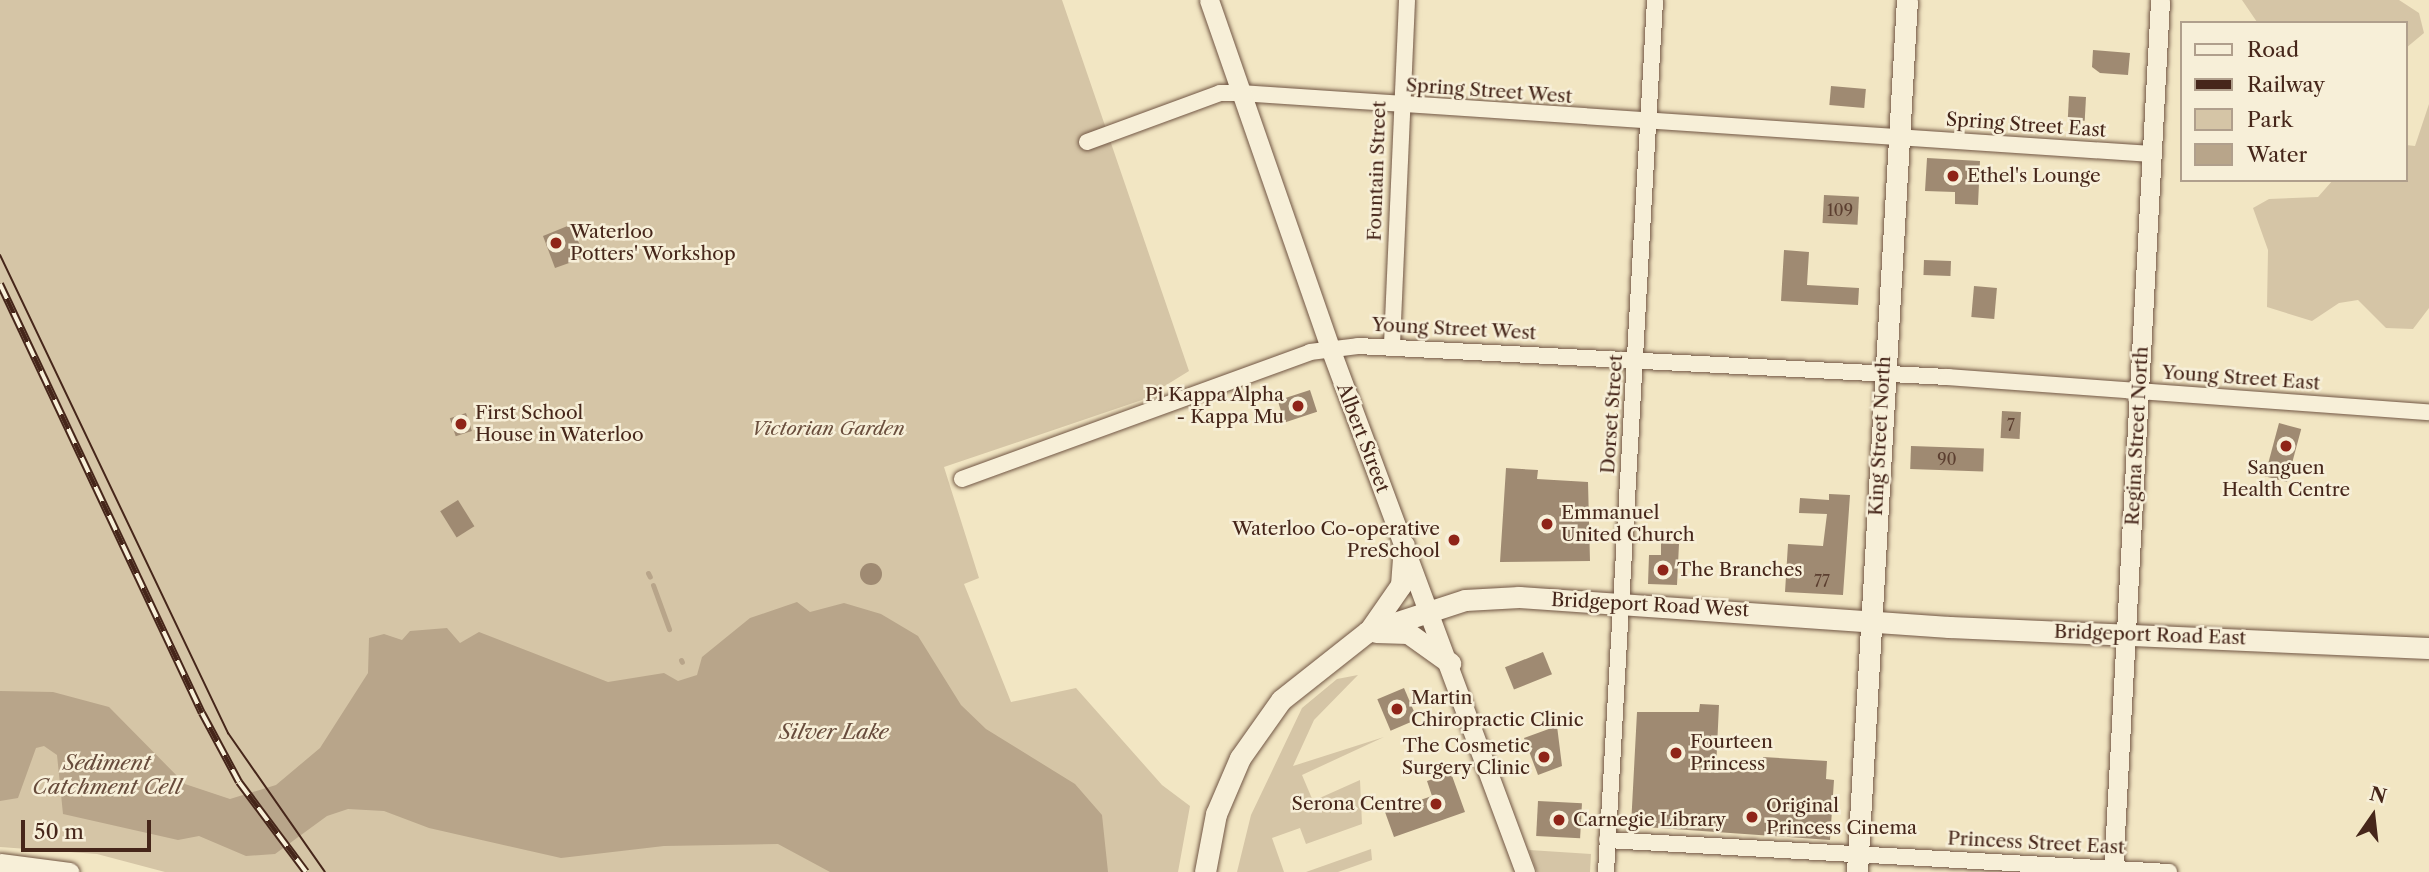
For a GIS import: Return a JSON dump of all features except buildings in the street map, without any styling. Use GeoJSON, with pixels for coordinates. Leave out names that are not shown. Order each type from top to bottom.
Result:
{"type":"FeatureCollection","features":[{"type":"Feature","properties":{"kind":"main road","name":"King Street North"},"geometry":{"type":"LineString","coordinates":[[1857,863],[1872,621],[1883,374],[1907,0]]}},
{"type":"Feature","properties":{"kind":"main road"},"geometry":{"type":"LineString","coordinates":[[1205,872],[1216,814],[1240,758],[1281,701],[1367,632],[1401,585],[1404,545]]}},
{"type":"Feature","properties":{"kind":"main road","name":"Bridgeport Road West"},"geometry":{"type":"LineString","coordinates":[[1367,632],[1430,607],[1519,597],[1872,621]]}},
{"type":"Feature","properties":{"kind":"main road","name":"Bridgeport Road East"},"geometry":{"type":"LineString","coordinates":[[1872,621],[2127,636],[2429,648]]}},
{"type":"Feature","properties":{"kind":"main road"},"geometry":{"type":"LineString","coordinates":[[1367,632],[1408,634],[1450,663]]}},
{"type":"Feature","properties":{"kind":"street","name":"Albert Street"},"geometry":{"type":"LineString","coordinates":[[1209,0],[1329,348],[1430,607],[1525,872]]}},
{"type":"Feature","properties":{"kind":"street","name":"Fountain Street"},"geometry":{"type":"LineString","coordinates":[[1392,344],[1400,106],[1407,0]]}},
{"type":"Feature","properties":{"kind":"street","name":"Dorset Street"},"geometry":{"type":"LineString","coordinates":[[1606,872],[1619,603],[1637,361],[1656,0]]}},
{"type":"Feature","properties":{"kind":"street","name":"Regina Street North"},"geometry":{"type":"LineString","coordinates":[[2113,870],[2160,0]]}},
{"type":"Feature","properties":{"kind":"street","name":"Spring Street West"},"geometry":{"type":"LineString","coordinates":[[1087,142],[1220,93],[1897,138]]}},
{"type":"Feature","properties":{"kind":"street","name":"Spring Street East"},"geometry":{"type":"LineString","coordinates":[[1897,138],[2152,154]]}},
{"type":"Feature","properties":{"kind":"street","name":"Young Street West"},"geometry":{"type":"LineString","coordinates":[[962,480],[1329,348],[1392,344],[1883,374]]}},
{"type":"Feature","properties":{"kind":"street","name":"Young Street East"},"geometry":{"type":"LineString","coordinates":[[1883,374],[2429,412]]}},
{"type":"Feature","properties":{"kind":"street","name":"Princess Street East"},"geometry":{"type":"LineString","coordinates":[[1607,840],[1857,863],[2169,872]]}},
{"type":"Feature","properties":{"kind":"street"},"geometry":{"type":"LineString","coordinates":[[0,863],[69,872]]}},
{"type":"Feature","properties":{"kind":"green space","name":"Victorian Garden"},"geometry":{"type":"Polygon","coordinates":[[[0,0],[1062,0],[1189,371],[1142,400],[944,467],[979,578],[964,584],[1011,702],[1076,688],[1162,785],[1190,806],[1178,872],[165,872],[97,854],[0,847],[0,0]]]}},
{"type":"Feature","properties":{"kind":"green space"},"geometry":{"type":"Polygon","coordinates":[[[2242,0],[2399,0],[2419,13],[2424,33],[2408,46],[2408,21],[2256,21],[2242,0]]]}},
{"type":"Feature","properties":{"kind":"green space"},"geometry":{"type":"Polygon","coordinates":[[[2429,104],[2429,308],[2413,329],[2386,328],[2358,300],[2339,303],[2312,321],[2267,307],[2268,250],[2253,208],[2269,199],[2318,197],[2331,182],[2408,182],[2408,145],[2415,146],[2429,104]]]}},
{"type":"Feature","properties":{"kind":"green space"},"geometry":{"type":"Polygon","coordinates":[[[1358,675],[1314,720],[1293,766],[1384,737],[1302,775],[1313,801],[1360,780],[1362,824],[1306,844],[1300,828],[1272,838],[1284,872],[1237,872],[1251,815],[1302,708],[1337,679],[1358,675]]]}},
{"type":"Feature","properties":{"kind":"green space"},"geometry":{"type":"Polygon","coordinates":[[[1371,849],[1372,860],[1338,872],[1306,872],[1371,849]]]}},
{"type":"Feature","properties":{"kind":"green space"},"geometry":{"type":"Polygon","coordinates":[[[1529,850],[1591,854],[1590,872],[1537,872],[1529,850]]]}},
{"type":"Feature","properties":{"kind":"water","name":"Silver Lake"},"geometry":{"type":"Polygon","coordinates":[[[797,602],[810,612],[844,603],[881,614],[918,636],[961,705],[986,729],[1075,784],[1102,815],[1108,872],[830,872],[778,844],[664,846],[561,858],[429,828],[384,811],[348,809],[327,816],[275,854],[246,856],[199,836],[178,840],[63,814],[57,755],[44,746],[36,748],[18,798],[0,801],[0,691],[53,692],[109,707],[185,784],[230,799],[276,785],[320,748],[368,673],[369,638],[384,634],[402,640],[410,631],[447,628],[460,643],[479,632],[608,682],[664,673],[678,681],[697,675],[702,657],[750,618],[797,602]]]}},
{"type":"Feature","properties":{"kind":"waterway"},"geometry":{"type":"LineString","coordinates":[[648,573],[650,577]]}},
{"type":"Feature","properties":{"kind":"waterway"},"geometry":{"type":"LineString","coordinates":[[653,585],[669,629]]}},
{"type":"Feature","properties":{"kind":"tram line"},"geometry":{"type":"LineString","coordinates":[[0,255],[228,733],[325,872]]}},
{"type":"Feature","properties":{"kind":"railway"},"geometry":{"type":"LineString","coordinates":[[0,284],[202,713],[239,782],[306,872]]}},
{"type":"Feature","properties":{"kind":"place","name":"Ethel's Lounge"},"geometry":{"type":"Point","coordinates":[1953,176]}},
{"type":"Feature","properties":{"kind":"place","name":"Waterloo Potters' Workshop"},"geometry":{"type":"Point","coordinates":[556,243]}},
{"type":"Feature","properties":{"kind":"place","name":"Pi Kappa Alpha - Kappa Mu"},"geometry":{"type":"Point","coordinates":[1298,406]}},
{"type":"Feature","properties":{"kind":"place","name":"First School House in Waterloo"},"geometry":{"type":"Point","coordinates":[461,424]}},
{"type":"Feature","properties":{"kind":"place","name":"Sanguen Health Centre"},"geometry":{"type":"Point","coordinates":[2286,446]}},
{"type":"Feature","properties":{"kind":"place","name":"Emmanuel United Church"},"geometry":{"type":"Point","coordinates":[1547,524]}},
{"type":"Feature","properties":{"kind":"place","name":"Waterloo Co-operative PreSchool"},"geometry":{"type":"Point","coordinates":[1454,540]}},
{"type":"Feature","properties":{"kind":"place","name":"The Branches"},"geometry":{"type":"Point","coordinates":[1663,570]}},
{"type":"Feature","properties":{"kind":"place","name":"Martin Chiropractic Clinic"},"geometry":{"type":"Point","coordinates":[1397,709]}},
{"type":"Feature","properties":{"kind":"place","name":"Fourteen Princess"},"geometry":{"type":"Point","coordinates":[1676,753]}},
{"type":"Feature","properties":{"kind":"place","name":"The Cosmetic Surgery Clinic"},"geometry":{"type":"Point","coordinates":[1544,757]}},
{"type":"Feature","properties":{"kind":"place","name":"Serona Centre"},"geometry":{"type":"Point","coordinates":[1436,804]}},
{"type":"Feature","properties":{"kind":"place","name":"Original Princess Cinema"},"geometry":{"type":"Point","coordinates":[1752,817]}},
{"type":"Feature","properties":{"kind":"place","name":"Carnegie Library"},"geometry":{"type":"Point","coordinates":[1559,820]}},
{"type":"Feature","properties":{"kind":"water label","name":"Sediment Catchment Cell"},"geometry":{"type":"Point","coordinates":[107,775]}}]}
